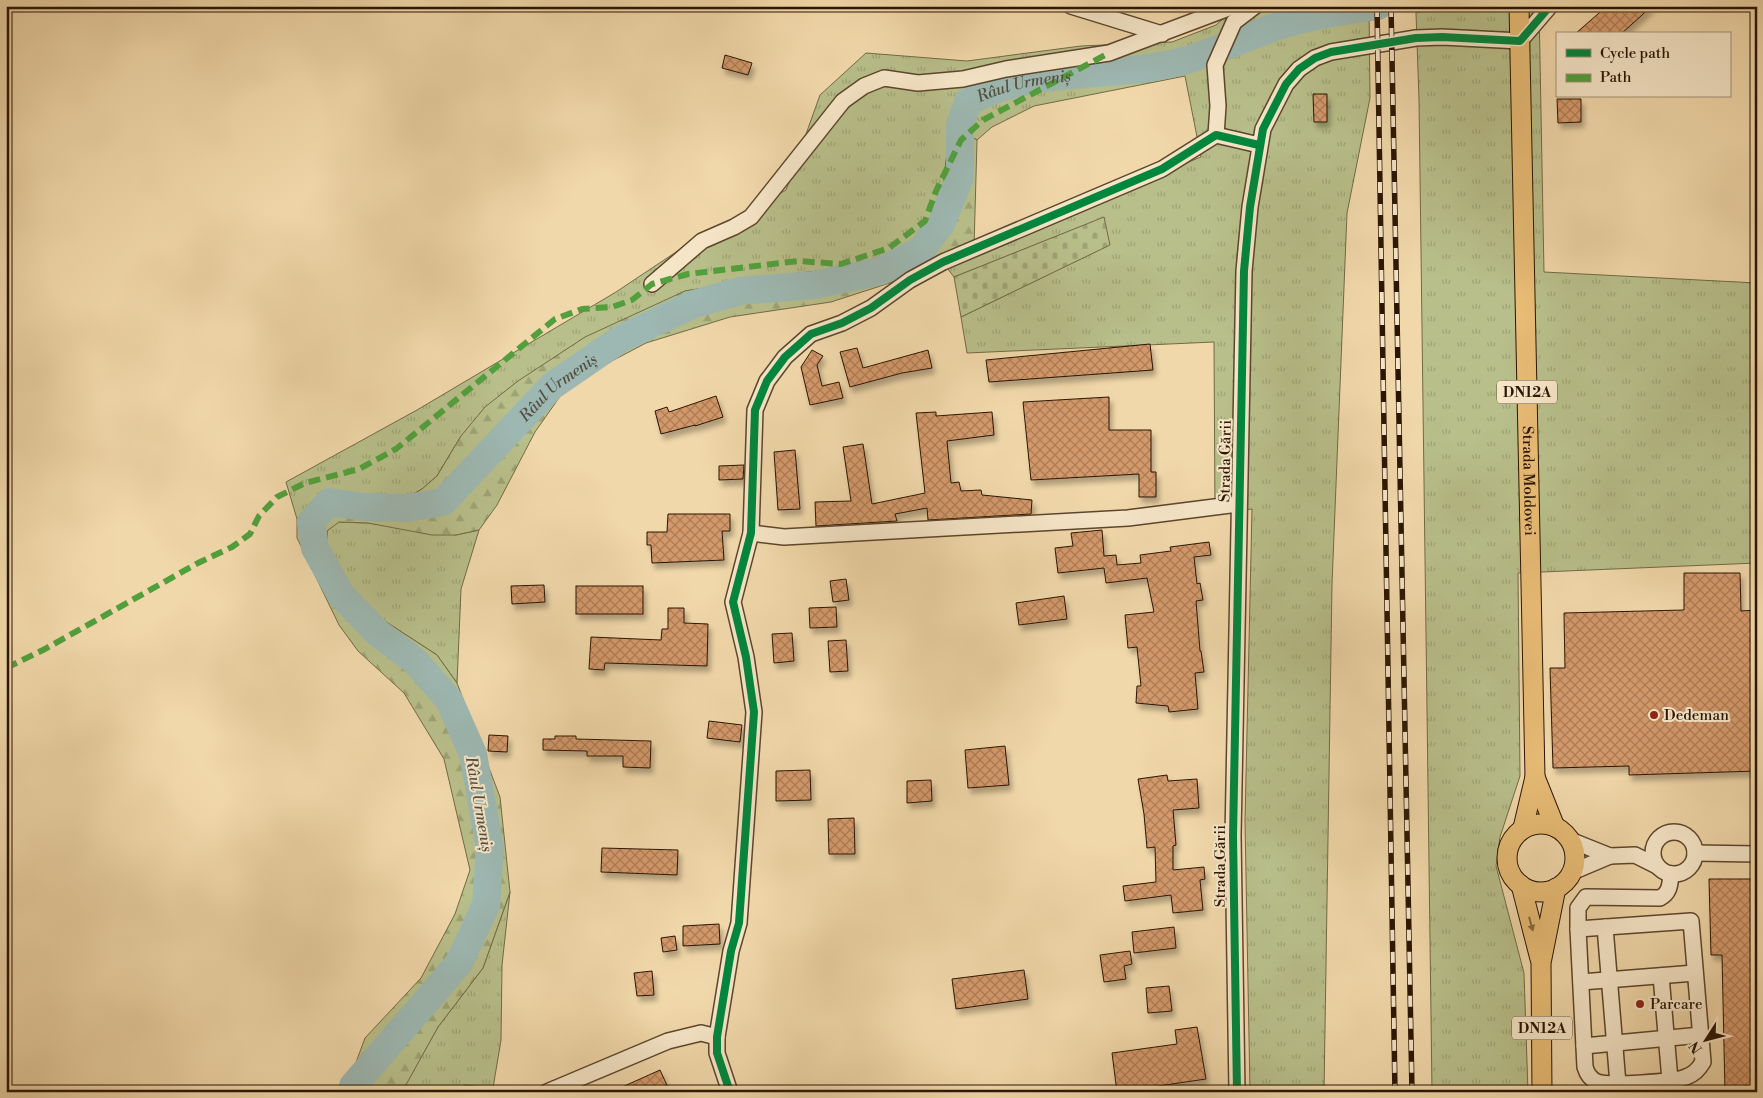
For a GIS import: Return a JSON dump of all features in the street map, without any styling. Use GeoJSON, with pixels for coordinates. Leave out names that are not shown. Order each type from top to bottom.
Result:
{"type":"FeatureCollection","features":[{"type":"Feature","properties":{"kind":"main road","name":"Strada Moldovei"},"geometry":{"type":"LineString","coordinates":[[1519,6],[1535,777],[1523,828]]}},
{"type":"Feature","properties":{"kind":"main road","name":"Strada Moldovei"},"geometry":{"type":"LineString","coordinates":[[1535,777],[1555,826]]}},
{"type":"Feature","properties":{"kind":"main road"},"geometry":{"type":"LineString","coordinates":[[1521,885],[1542,892],[1556,888],[1572,872],[1575,857],[1570,840],[1555,826],[1538,824],[1523,828],[1514,836],[1507,853],[1510,872],[1521,885],[1541,964]]}},
{"type":"Feature","properties":{"kind":"main road"},"geometry":{"type":"LineString","coordinates":[[1541,964],[1556,888]]}},
{"type":"Feature","properties":{"kind":"main road","name":"DN12A"},"geometry":{"type":"LineString","coordinates":[[1541,964],[1542,1092]]}},
{"type":"Feature","properties":{"kind":"street"},"geometry":{"type":"LineString","coordinates":[[1071,6],[1162,34]]}},
{"type":"Feature","properties":{"kind":"street"},"geometry":{"type":"LineString","coordinates":[[652,284],[702,241],[734,227],[751,217],[843,101],[864,86],[884,78],[918,83],[963,79],[1006,69],[1109,53],[1234,6]]}},
{"type":"Feature","properties":{"kind":"street"},"geometry":{"type":"LineString","coordinates":[[1216,135],[1218,106],[1215,65],[1234,22],[1255,6]]}},
{"type":"Feature","properties":{"kind":"street"},"geometry":{"type":"LineString","coordinates":[[1520,41],[1550,6]]}},
{"type":"Feature","properties":{"kind":"street","name":"Strada Gării"},"geometry":{"type":"LineString","coordinates":[[1237,1092],[1233,836],[1238,504],[1244,271],[1259,145],[1267,119],[1286,84],[1299,69],[1315,58],[1357,47],[1416,38],[1442,37],[1520,41]]}},
{"type":"Feature","properties":{"kind":"street"},"geometry":{"type":"LineString","coordinates":[[730,1092],[717,1053],[716,1037],[731,950],[739,923],[754,712],[746,656],[733,602],[751,534],[755,410],[767,381],[785,357],[811,334],[871,308],[910,280],[951,258],[1162,169],[1216,135],[1259,145]]}},
{"type":"Feature","properties":{"kind":"street"},"geometry":{"type":"LineString","coordinates":[[751,534],[784,537],[1118,518],[1238,504]]}},
{"type":"Feature","properties":{"kind":"street"},"geometry":{"type":"LineString","coordinates":[[1572,872],[1610,856],[1635,855],[1671,874],[1685,871],[1690,866],[1695,853],[1688,838],[1673,832],[1662,835],[1656,842],[1635,855]]}},
{"type":"Feature","properties":{"kind":"street"},"geometry":{"type":"LineString","coordinates":[[1570,840],[1610,856]]}},
{"type":"Feature","properties":{"kind":"street"},"geometry":{"type":"LineString","coordinates":[[1656,842],[1652,852],[1657,866]]}},
{"type":"Feature","properties":{"kind":"street"},"geometry":{"type":"LineString","coordinates":[[1695,853],[1757,854]]}},
{"type":"Feature","properties":{"kind":"street"},"geometry":{"type":"LineString","coordinates":[[1578,929],[1691,921],[1703,1062],[1699,1069],[1684,1079],[1603,1084],[1594,1081],[1588,1076],[1585,1068],[1578,929],[1578,908],[1586,897],[1660,898],[1665,895],[1670,886],[1671,874]]}},
{"type":"Feature","properties":{"kind":"street"},"geometry":{"type":"LineString","coordinates":[[1605,927],[1618,1084]]}},
{"type":"Feature","properties":{"kind":"street"},"geometry":{"type":"LineString","coordinates":[[1581,982],[1695,973]]}},
{"type":"Feature","properties":{"kind":"street"},"geometry":{"type":"LineString","coordinates":[[1661,976],[1670,1080]]}},
{"type":"Feature","properties":{"kind":"street"},"geometry":{"type":"LineString","coordinates":[[547,1092],[668,1041],[701,1033],[716,1037]]}},
{"type":"Feature","properties":{"kind":"street"},"geometry":{"type":"LineString","coordinates":[[1584,1046],[1701,1035]]}},
{"type":"Feature","properties":{"kind":"green space"},"geometry":{"type":"Polygon","coordinates":[[[1237,6],[1369,6],[1370,98],[1347,213],[1332,584],[1324,1092],[1250,1092],[1245,821],[1252,509],[1215,513],[1214,342],[967,353],[961,317],[1109,245],[1103,218],[954,277],[944,264],[974,248],[1201,157],[1185,76],[1034,106],[992,127],[977,140],[972,137],[948,144],[941,206],[926,232],[906,247],[871,265],[800,273],[685,291],[461,436],[437,476],[422,489],[408,497],[312,505],[297,519],[286,482],[417,410],[616,292],[685,246],[786,190],[820,95],[866,53],[967,61],[1081,46],[1172,42],[1216,25],[1237,6]]]}},
{"type":"Feature","properties":{"kind":"green space"},"geometry":{"type":"Polygon","coordinates":[[[1445,6],[1539,6],[1544,272],[1757,283],[1757,563],[1518,573],[1520,776],[1500,837],[1496,866],[1524,973],[1528,1092],[1432,1092],[1419,99],[1416,13],[1445,6]]]}},
{"type":"Feature","properties":{"kind":"green space"},"geometry":{"type":"Polygon","coordinates":[[[972,137],[977,140],[974,248],[899,280],[831,302],[730,317],[646,343],[591,372],[561,395],[535,432],[497,505],[479,530],[456,535],[432,535],[368,523],[339,522],[327,531],[327,552],[342,581],[357,603],[437,655],[457,683],[500,797],[510,892],[483,968],[438,1027],[402,1092],[345,1092],[365,1038],[421,978],[455,914],[470,870],[444,759],[404,693],[358,651],[339,625],[297,538],[297,519],[312,505],[343,496],[408,497],[422,489],[437,476],[461,436],[485,407],[518,381],[585,337],[685,291],[800,273],[871,265],[906,247],[926,232],[941,206],[948,144],[972,137]]]}},
{"type":"Feature","properties":{"kind":"green space"},"geometry":{"type":"Polygon","coordinates":[[[1104,217],[1110,245],[961,317],[954,277],[1104,217]]]}},
{"type":"Feature","properties":{"kind":"green space"},"geometry":{"type":"Polygon","coordinates":[[[338,522],[368,523],[456,535],[479,530],[461,589],[457,683],[437,655],[357,603],[342,581],[327,552],[327,531],[338,522]]]}},
{"type":"Feature","properties":{"kind":"green space"},"geometry":{"type":"Polygon","coordinates":[[[510,892],[502,965],[501,1040],[493,1088],[465,1085],[454,1092],[401,1092],[438,1027],[483,968],[510,892]]]}},
{"type":"Feature","properties":{"kind":"building"},"geometry":{"type":"Polygon","coordinates":[[[1607,6],[1652,6],[1623,32],[1577,32],[1607,6]]]}},
{"type":"Feature","properties":{"kind":"building"},"geometry":{"type":"Polygon","coordinates":[[[725,55],[752,63],[748,75],[722,68],[725,55]]]}},
{"type":"Feature","properties":{"kind":"building"},"geometry":{"type":"Polygon","coordinates":[[[1313,94],[1327,94],[1327,122],[1314,122],[1313,94]]]}},
{"type":"Feature","properties":{"kind":"building"},"geometry":{"type":"Polygon","coordinates":[[[1557,99],[1581,99],[1581,122],[1558,123],[1557,99]]]}},
{"type":"Feature","properties":{"kind":"building"},"geometry":{"type":"Polygon","coordinates":[[[1150,344],[1153,370],[989,382],[986,360],[1150,344]]]}},
{"type":"Feature","properties":{"kind":"building"},"geometry":{"type":"Polygon","coordinates":[[[857,348],[863,368],[928,350],[932,368],[902,373],[850,387],[840,352],[857,348]]]}},
{"type":"Feature","properties":{"kind":"building"},"geometry":{"type":"Polygon","coordinates":[[[812,350],[823,356],[817,365],[822,386],[839,382],[843,398],[810,405],[801,367],[812,350]]]}},
{"type":"Feature","properties":{"kind":"building"},"geometry":{"type":"Polygon","coordinates":[[[716,396],[723,417],[661,434],[655,411],[667,407],[669,412],[716,396]]]}},
{"type":"Feature","properties":{"kind":"building"},"geometry":{"type":"Polygon","coordinates":[[[1109,397],[1109,430],[1151,430],[1151,472],[1156,472],[1156,497],[1139,497],[1139,474],[1031,480],[1023,402],[1109,397]]]}},
{"type":"Feature","properties":{"kind":"building"},"geometry":{"type":"Polygon","coordinates":[[[936,412],[936,416],[992,412],[994,435],[947,441],[951,483],[959,482],[961,491],[981,490],[982,495],[1032,500],[1031,514],[928,520],[927,508],[895,514],[897,521],[816,526],[815,502],[851,501],[843,447],[863,444],[872,504],[925,493],[916,413],[936,412]]]}},
{"type":"Feature","properties":{"kind":"building"},"geometry":{"type":"Polygon","coordinates":[[[795,450],[800,509],[778,510],[774,452],[795,450]]]}},
{"type":"Feature","properties":{"kind":"building"},"geometry":{"type":"Polygon","coordinates":[[[744,465],[743,479],[719,480],[719,466],[744,465]]]}},
{"type":"Feature","properties":{"kind":"building"},"geometry":{"type":"Polygon","coordinates":[[[668,514],[730,514],[730,531],[722,531],[724,560],[652,563],[651,545],[647,545],[647,532],[667,532],[668,514]]]}},
{"type":"Feature","properties":{"kind":"building"},"geometry":{"type":"Polygon","coordinates":[[[1102,530],[1104,556],[1116,555],[1117,565],[1141,563],[1140,555],[1171,551],[1170,547],[1209,542],[1211,555],[1194,557],[1197,584],[1200,583],[1203,600],[1196,601],[1200,651],[1204,672],[1195,673],[1198,709],[1169,712],[1168,706],[1136,703],[1137,686],[1141,686],[1137,647],[1128,648],[1125,615],[1154,612],[1147,578],[1106,583],[1104,568],[1058,573],[1055,548],[1073,546],[1071,533],[1102,530]]]}},
{"type":"Feature","properties":{"kind":"building","name":"Dedeman"},"geometry":{"type":"Polygon","coordinates":[[[1684,573],[1740,573],[1741,611],[1757,610],[1757,771],[1629,775],[1629,766],[1553,768],[1550,668],[1565,668],[1564,613],[1684,610],[1684,573]]]}},
{"type":"Feature","properties":{"kind":"building"},"geometry":{"type":"Polygon","coordinates":[[[846,579],[849,600],[833,602],[830,581],[846,579]]]}},
{"type":"Feature","properties":{"kind":"building"},"geometry":{"type":"Polygon","coordinates":[[[544,585],[545,602],[512,604],[511,586],[544,585]]]}},
{"type":"Feature","properties":{"kind":"building"},"geometry":{"type":"Polygon","coordinates":[[[576,586],[643,586],[643,614],[576,614],[576,586]]]}},
{"type":"Feature","properties":{"kind":"building"},"geometry":{"type":"Polygon","coordinates":[[[1064,596],[1067,619],[1019,625],[1016,603],[1064,596]]]}},
{"type":"Feature","properties":{"kind":"building"},"geometry":{"type":"Polygon","coordinates":[[[836,607],[837,627],[810,628],[809,608],[836,607]]]}},
{"type":"Feature","properties":{"kind":"building"},"geometry":{"type":"Polygon","coordinates":[[[668,608],[684,608],[684,623],[708,624],[707,666],[605,663],[604,670],[589,669],[591,637],[661,640],[662,629],[668,629],[668,608]]]}},
{"type":"Feature","properties":{"kind":"building"},"geometry":{"type":"Polygon","coordinates":[[[792,633],[794,661],[774,663],[772,634],[792,633]]]}},
{"type":"Feature","properties":{"kind":"building"},"geometry":{"type":"Polygon","coordinates":[[[846,640],[848,671],[830,672],[828,641],[846,640]]]}},
{"type":"Feature","properties":{"kind":"building"},"geometry":{"type":"Polygon","coordinates":[[[709,721],[742,725],[740,742],[707,738],[709,721]]]}},
{"type":"Feature","properties":{"kind":"building"},"geometry":{"type":"Polygon","coordinates":[[[489,735],[508,736],[507,752],[488,751],[489,735]]]}},
{"type":"Feature","properties":{"kind":"building"},"geometry":{"type":"Polygon","coordinates":[[[555,736],[576,736],[576,739],[651,741],[650,768],[623,767],[623,756],[587,756],[587,751],[543,750],[543,739],[555,739],[555,736]]]}},
{"type":"Feature","properties":{"kind":"building"},"geometry":{"type":"Polygon","coordinates":[[[1005,746],[1009,785],[968,788],[965,750],[1005,746]]]}},
{"type":"Feature","properties":{"kind":"building"},"geometry":{"type":"Polygon","coordinates":[[[810,770],[811,800],[776,801],[776,771],[810,770]]]}},
{"type":"Feature","properties":{"kind":"building"},"geometry":{"type":"Polygon","coordinates":[[[1167,775],[1168,781],[1197,779],[1199,808],[1173,810],[1176,845],[1173,846],[1173,870],[1204,867],[1205,879],[1200,880],[1203,910],[1173,913],[1171,895],[1125,901],[1123,886],[1156,882],[1155,847],[1147,848],[1138,779],[1167,775]]]}},
{"type":"Feature","properties":{"kind":"building"},"geometry":{"type":"Polygon","coordinates":[[[931,780],[932,801],[907,803],[907,781],[931,780]]]}},
{"type":"Feature","properties":{"kind":"building"},"geometry":{"type":"Polygon","coordinates":[[[854,818],[855,854],[829,854],[828,819],[854,818]]]}},
{"type":"Feature","properties":{"kind":"building"},"geometry":{"type":"Polygon","coordinates":[[[602,848],[678,850],[677,875],[601,872],[602,848]]]}},
{"type":"Feature","properties":{"kind":"building"},"geometry":{"type":"Polygon","coordinates":[[[1709,879],[1757,879],[1757,1092],[1725,1092],[1722,955],[1711,955],[1709,879]]]}},
{"type":"Feature","properties":{"kind":"building"},"geometry":{"type":"Polygon","coordinates":[[[719,924],[720,944],[683,946],[683,926],[719,924]]]}},
{"type":"Feature","properties":{"kind":"building"},"geometry":{"type":"Polygon","coordinates":[[[1174,927],[1176,948],[1134,953],[1132,932],[1174,927]]]}},
{"type":"Feature","properties":{"kind":"building"},"geometry":{"type":"Polygon","coordinates":[[[675,936],[677,950],[663,952],[661,938],[675,936]]]}},
{"type":"Feature","properties":{"kind":"building"},"geometry":{"type":"Polygon","coordinates":[[[1130,951],[1132,964],[1124,966],[1126,979],[1104,982],[1100,955],[1130,951]]]}},
{"type":"Feature","properties":{"kind":"building"},"geometry":{"type":"Polygon","coordinates":[[[1024,970],[1028,999],[956,1009],[952,979],[1024,970]]]}},
{"type":"Feature","properties":{"kind":"building"},"geometry":{"type":"Polygon","coordinates":[[[652,971],[654,995],[637,996],[634,973],[652,971]]]}},
{"type":"Feature","properties":{"kind":"building"},"geometry":{"type":"Polygon","coordinates":[[[1169,986],[1172,1011],[1148,1013],[1146,988],[1169,986]]]}},
{"type":"Feature","properties":{"kind":"building"},"geometry":{"type":"Polygon","coordinates":[[[1197,1027],[1206,1079],[1117,1092],[1112,1053],[1177,1044],[1175,1030],[1197,1027]]]}},
{"type":"Feature","properties":{"kind":"building"},"geometry":{"type":"Polygon","coordinates":[[[660,1070],[670,1092],[611,1092],[660,1070]]]}},
{"type":"Feature","properties":{"kind":"waterway","name":"Râul Urmeniș"},"geometry":{"type":"LineString","coordinates":[[352,1092],[353,1086],[459,963],[486,905],[490,848],[473,754],[449,700],[415,661],[378,633],[341,595],[315,548],[311,522],[329,502],[364,507],[407,508],[443,502],[552,386],[622,338],[694,304],[740,291],[814,285],[881,271],[921,250],[941,224],[960,177],[960,125],[968,102],[993,90],[1048,78],[1160,66],[1211,52],[1284,24],[1330,13],[1378,6]]}},
{"type":"Feature","properties":{"kind":"railway"},"geometry":{"type":"LineString","coordinates":[[1377,6],[1395,1092]]}},
{"type":"Feature","properties":{"kind":"railway"},"geometry":{"type":"LineString","coordinates":[[1391,6],[1412,1092]]}},
{"type":"Feature","properties":{"kind":"marked path"},"geometry":{"type":"LineString","coordinates":[[6,668],[45,649],[198,563],[232,547],[250,534],[259,516],[277,497],[305,483],[359,469],[396,449],[555,319],[582,309],[612,307],[632,300],[652,284],[688,274],[798,261],[841,264],[889,248],[925,221],[936,191],[961,140],[983,120],[1109,53]]}},
{"type":"Feature","properties":{"kind":"cycle path"},"geometry":{"type":"LineString","coordinates":[[1237,1092],[1233,836],[1244,271],[1250,207],[1263,129],[1286,84],[1299,69],[1315,58],[1331,52],[1416,38],[1442,37],[1520,41],[1550,6]]}},
{"type":"Feature","properties":{"kind":"cycle path"},"geometry":{"type":"LineString","coordinates":[[730,1092],[717,1053],[717,1037],[731,951],[739,923],[754,712],[746,657],[733,602],[751,533],[755,410],[767,381],[785,357],[811,334],[842,323],[871,308],[910,280],[943,262],[1162,169],[1216,135],[1259,145]]}},
{"type":"Feature","properties":{"kind":"place","name":"Dedeman"},"geometry":{"type":"Point","coordinates":[1654,715]}},
{"type":"Feature","properties":{"kind":"place","name":"Parcare"},"geometry":{"type":"Point","coordinates":[1640,1004]}}]}
